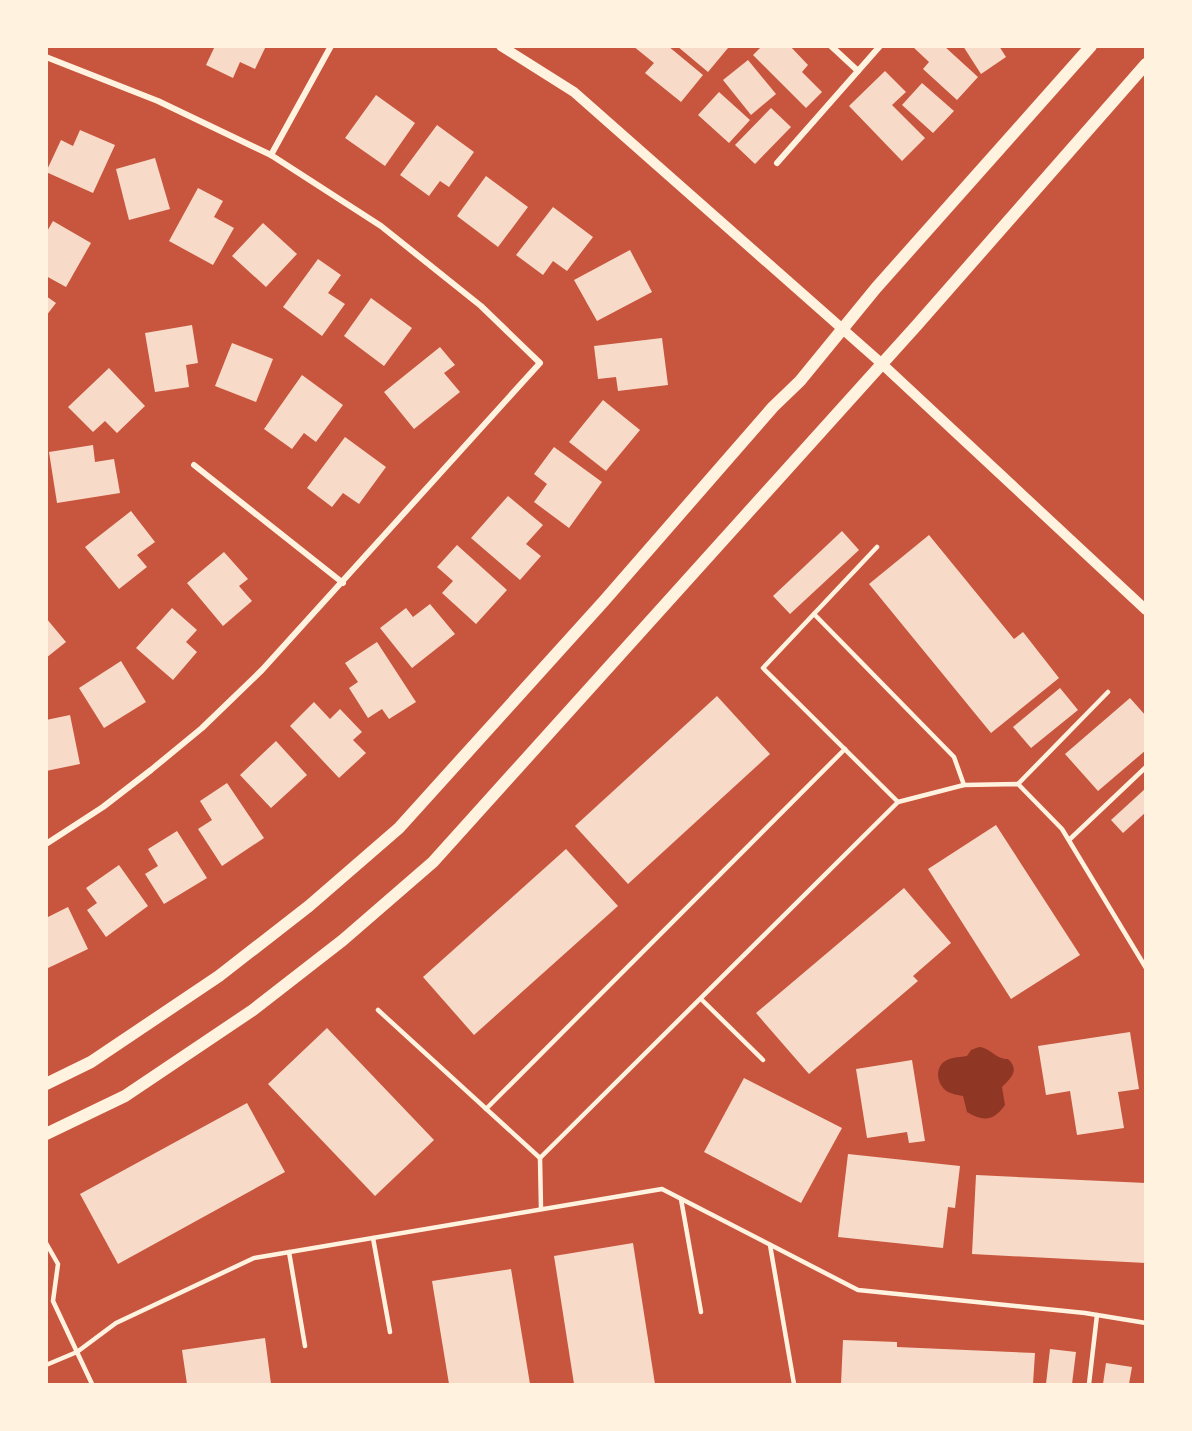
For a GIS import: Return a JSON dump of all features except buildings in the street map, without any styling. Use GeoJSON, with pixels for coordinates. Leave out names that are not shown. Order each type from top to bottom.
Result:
{"type":"FeatureCollection","features":[{"type":"Feature","properties":{"kind":"main road"},"geometry":{"type":"LineString","coordinates":[[46,1084],[91,1062],[219,976],[309,906],[399,828],[604,601],[773,407],[800,381],[1091,46]]}},
{"type":"Feature","properties":{"kind":"main road"},"geometry":{"type":"LineString","coordinates":[[46,1134],[125,1096],[253,1010],[343,940],[433,861],[881,363],[917,326],[1146,64]]}},
{"type":"Feature","properties":{"kind":"street"},"geometry":{"type":"LineString","coordinates":[[271,155],[331,46]]}},
{"type":"Feature","properties":{"kind":"street"},"geometry":{"type":"LineString","coordinates":[[501,46],[574,92],[881,363],[1146,610]]}},
{"type":"Feature","properties":{"kind":"street"},"geometry":{"type":"LineString","coordinates":[[831,46],[858,70]]}},
{"type":"Feature","properties":{"kind":"street"},"geometry":{"type":"LineString","coordinates":[[777,163],[880,46]]}},
{"type":"Feature","properties":{"kind":"street"},"geometry":{"type":"LineString","coordinates":[[46,57],[158,100],[271,155],[381,226],[481,306],[540,363],[262,670],[202,728],[103,807],[46,844]]}},
{"type":"Feature","properties":{"kind":"street"},"geometry":{"type":"LineString","coordinates":[[194,465],[343,583]]}},
{"type":"Feature","properties":{"kind":"lane"},"geometry":{"type":"LineString","coordinates":[[877,547],[763,668],[898,802]]}},
{"type":"Feature","properties":{"kind":"lane"},"geometry":{"type":"LineString","coordinates":[[814,614],[954,757],[964,785]]}},
{"type":"Feature","properties":{"kind":"lane"},"geometry":{"type":"LineString","coordinates":[[541,1209],[540,1158],[898,802],[964,785],[1018,784],[1108,692]]}},
{"type":"Feature","properties":{"kind":"lane"},"geometry":{"type":"LineString","coordinates":[[486,1109],[845,749]]}},
{"type":"Feature","properties":{"kind":"lane"},"geometry":{"type":"LineString","coordinates":[[1069,840],[1146,767]]}},
{"type":"Feature","properties":{"kind":"lane"},"geometry":{"type":"LineString","coordinates":[[1018,784],[1062,829],[1146,968]]}},
{"type":"Feature","properties":{"kind":"lane"},"geometry":{"type":"LineString","coordinates":[[701,999],[763,1060]]}},
{"type":"Feature","properties":{"kind":"lane"},"geometry":{"type":"LineString","coordinates":[[378,1010],[540,1158]]}},
{"type":"Feature","properties":{"kind":"lane"},"geometry":{"type":"LineString","coordinates":[[46,1365],[77,1352],[116,1323],[254,1258],[662,1190],[858,1290],[1097,1315],[1146,1323]]}},
{"type":"Feature","properties":{"kind":"lane"},"geometry":{"type":"LineString","coordinates":[[681,1199],[701,1312]]}},
{"type":"Feature","properties":{"kind":"lane"},"geometry":{"type":"LineString","coordinates":[[373,1238],[390,1332]]}},
{"type":"Feature","properties":{"kind":"lane"},"geometry":{"type":"LineString","coordinates":[[46,1243],[58,1264],[53,1301],[92,1384]]}},
{"type":"Feature","properties":{"kind":"lane"},"geometry":{"type":"LineString","coordinates":[[770,1245],[794,1384]]}},
{"type":"Feature","properties":{"kind":"lane"},"geometry":{"type":"LineString","coordinates":[[289,1252],[305,1346]]}},
{"type":"Feature","properties":{"kind":"lane"},"geometry":{"type":"LineString","coordinates":[[46,1297],[53,1301]]}},
{"type":"Feature","properties":{"kind":"lane"},"geometry":{"type":"LineString","coordinates":[[1089,1384],[1097,1315]]}},
{"type":"Feature","properties":{"kind":"shaded area"},"geometry":{"type":"Polygon","coordinates":[[[979,1047],[1008,1059],[1014,1070],[1002,1087],[1005,1105],[997,1114],[988,1118],[967,1112],[963,1096],[944,1089],[938,1076],[940,1067],[947,1060],[967,1056],[971,1050],[979,1047]]]}}]}
